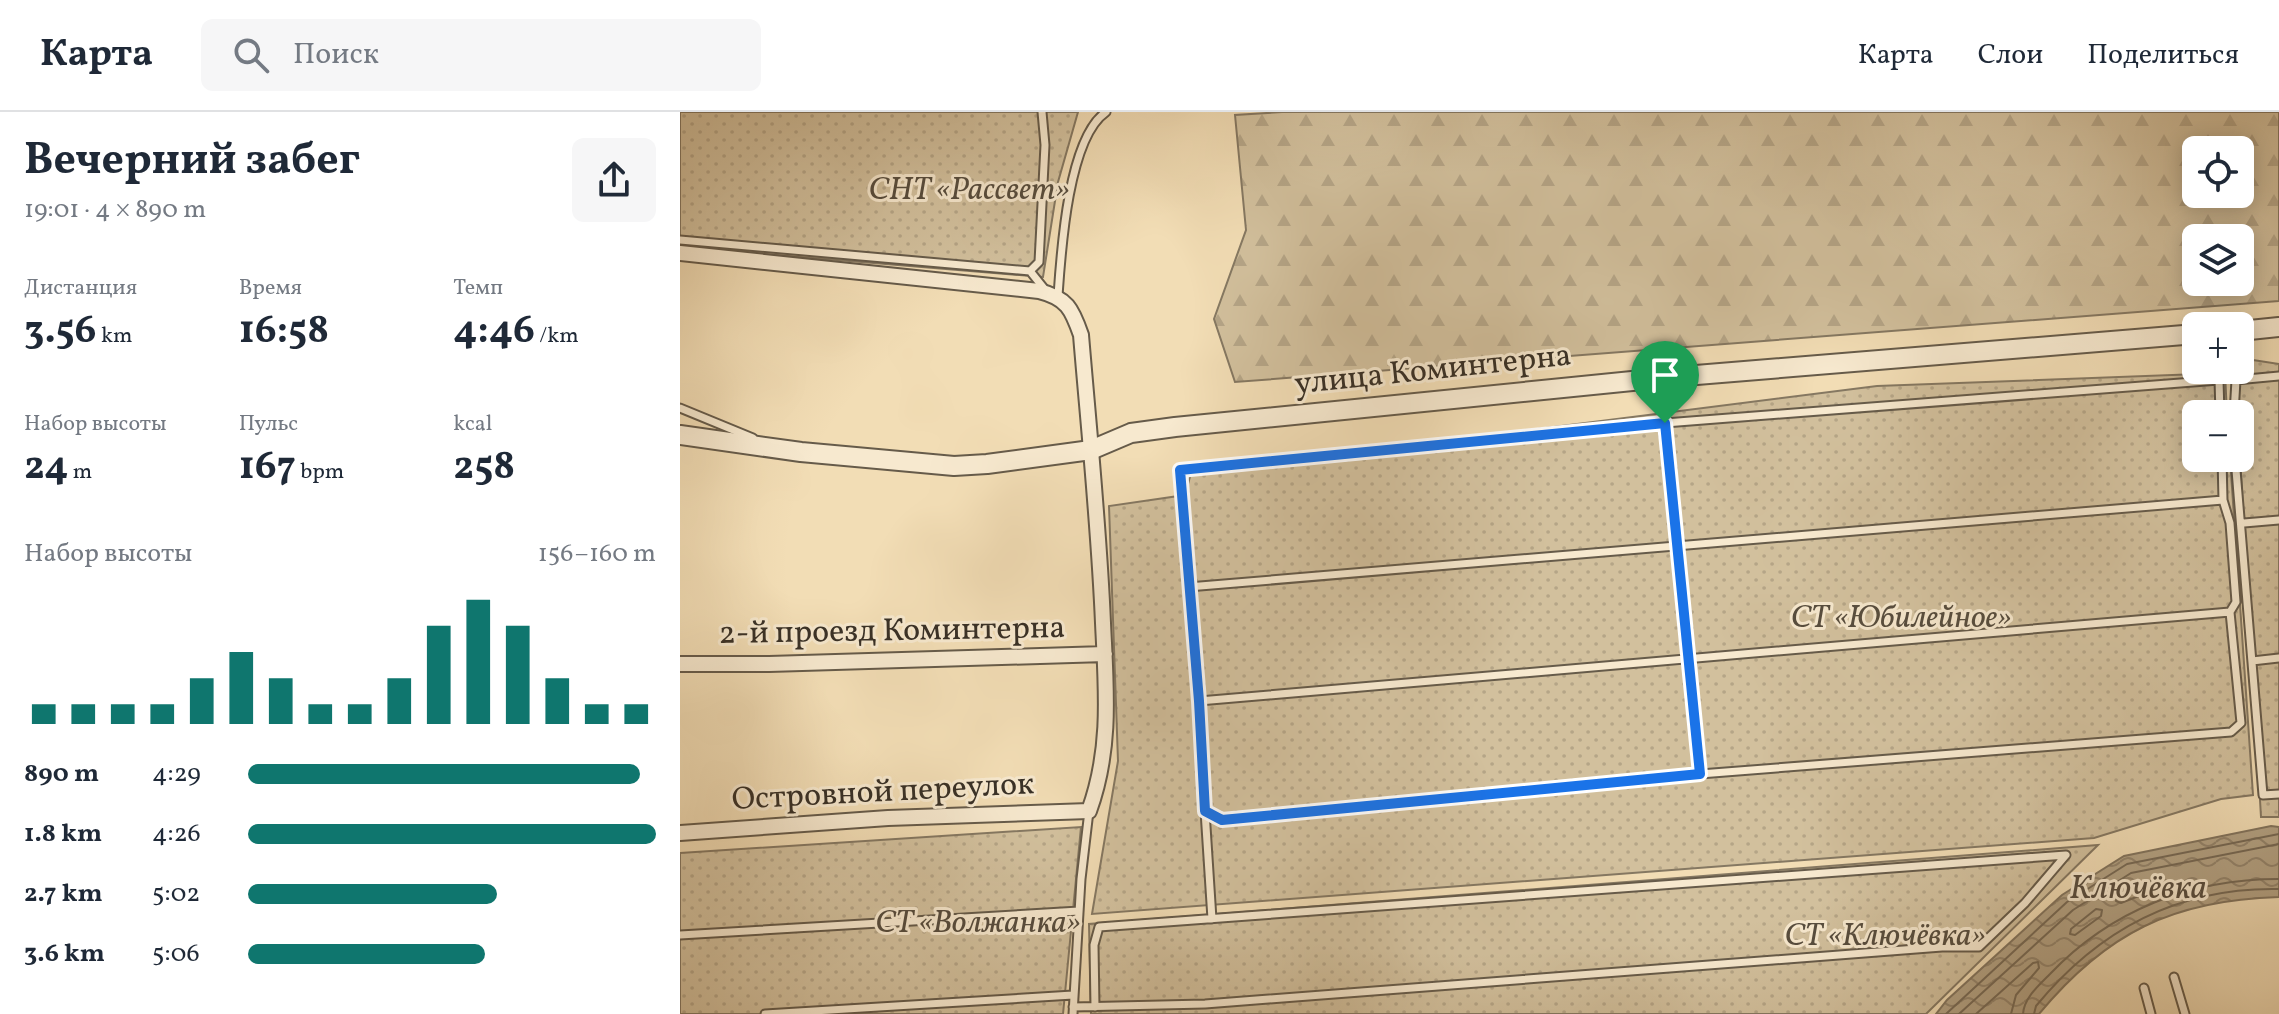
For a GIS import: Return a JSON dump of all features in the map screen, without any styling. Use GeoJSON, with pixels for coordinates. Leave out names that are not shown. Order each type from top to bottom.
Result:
{"type":"FeatureCollection","features":[{"type":"Feature","properties":{"kind":"street"},"geometry":{"type":"LineString","coordinates":[[680,253],[1053,294],[1073,313],[1081,335],[1101,558],[1105,654],[1106,747],[1089,811]]}},
{"type":"Feature","properties":{"kind":"street"},"geometry":{"type":"LineString","coordinates":[[2254,330],[2279,327]]}},
{"type":"Feature","properties":{"kind":"street","name":"улица Коминтерна"},"geometry":{"type":"LineString","coordinates":[[680,435],[954,466],[987,464],[1091,450],[1131,433],[1175,427],[1661,378],[2182,335]]}},
{"type":"Feature","properties":{"kind":"street","name":"2-й проезд Коминтерна"},"geometry":{"type":"LineString","coordinates":[[680,664],[1105,654]]}},
{"type":"Feature","properties":{"kind":"street","name":"Островной переулок"},"geometry":{"type":"LineString","coordinates":[[680,833],[888,818],[1089,811]]}},
{"type":"Feature","properties":{"kind":"lane"},"geometry":{"type":"LineString","coordinates":[[1030,271],[1039,262],[1045,145],[1042,112]]}},
{"type":"Feature","properties":{"kind":"lane"},"geometry":{"type":"LineString","coordinates":[[1053,294],[1070,191],[1084,144],[1100,114]]}},
{"type":"Feature","properties":{"kind":"lane"},"geometry":{"type":"LineString","coordinates":[[680,240],[1030,271],[1053,294]]}},
{"type":"Feature","properties":{"kind":"lane"},"geometry":{"type":"LineString","coordinates":[[2235,400],[2236,380],[2279,376]]}},
{"type":"Feature","properties":{"kind":"lane"},"geometry":{"type":"LineString","coordinates":[[1661,378],[1700,774]]}},
{"type":"Feature","properties":{"kind":"lane"},"geometry":{"type":"LineString","coordinates":[[1212,919],[1199,701],[1180,470],[1665,423],[2219,380],[2220,400]]}},
{"type":"Feature","properties":{"kind":"lane"},"geometry":{"type":"LineString","coordinates":[[680,408],[777,448]]}},
{"type":"Feature","properties":{"kind":"lane"},"geometry":{"type":"LineString","coordinates":[[1205,811],[1222,820],[1700,774],[2231,732],[2241,723],[2230,612],[2236,602],[2222,472]]}},
{"type":"Feature","properties":{"kind":"lane"},"geometry":{"type":"LineString","coordinates":[[2236,472],[2263,795],[2279,794]]}},
{"type":"Feature","properties":{"kind":"lane"},"geometry":{"type":"LineString","coordinates":[[1188,587],[2223,500]]}},
{"type":"Feature","properties":{"kind":"lane"},"geometry":{"type":"LineString","coordinates":[[2244,523],[2279,520]]}},
{"type":"Feature","properties":{"kind":"lane"},"geometry":{"type":"LineString","coordinates":[[1199,701],[2230,612]]}},
{"type":"Feature","properties":{"kind":"lane"},"geometry":{"type":"LineString","coordinates":[[2252,661],[2279,658]]}},
{"type":"Feature","properties":{"kind":"lane"},"geometry":{"type":"LineString","coordinates":[[1089,811],[1073,1011],[1095,1007],[1205,1004],[1942,947],[1979,947],[2025,903],[2066,855],[1099,927],[1094,945],[1095,1007]]}},
{"type":"Feature","properties":{"kind":"lane"},"geometry":{"type":"LineString","coordinates":[[680,935],[1079,911]]}},
{"type":"Feature","properties":{"kind":"lane"},"geometry":{"type":"LineString","coordinates":[[2174,977],[2185,1014]]}},
{"type":"Feature","properties":{"kind":"lane"},"geometry":{"type":"LineString","coordinates":[[2144,988],[2151,1014]]}},
{"type":"Feature","properties":{"kind":"lane"},"geometry":{"type":"LineString","coordinates":[[765,1014],[1073,995]]}},
{"type":"Feature","properties":{"kind":"green space","name":"СНТ «Рассвет»"},"geometry":{"type":"Polygon","coordinates":[[[680,112],[1078,112],[1058,182],[1043,277],[680,247],[680,112]]]}},
{"type":"Feature","properties":{"kind":"green space"},"geometry":{"type":"Polygon","coordinates":[[[1282,112],[2279,112],[2279,301],[1235,382],[1214,319],[1246,230],[1235,115],[1282,112]]]}},
{"type":"Feature","properties":{"kind":"green space"},"geometry":{"type":"Polygon","coordinates":[[[2254,360],[2279,364],[2279,817],[2261,817],[2241,472],[2254,472],[2254,400],[2237,400],[2236,384],[2254,384],[2254,360]]]}},
{"type":"Feature","properties":{"kind":"green space","name":"СТ «Юбилейное»"},"geometry":{"type":"Polygon","coordinates":[[[2182,375],[2182,384],[2226,384],[2226,400],[2182,400],[2182,472],[2231,472],[2253,795],[2221,799],[2094,838],[1092,914],[1118,761],[1109,506],[1185,495],[1191,473],[1877,386],[2182,375]]]}},
{"type":"Feature","properties":{"kind":"green space","name":"СТ «Волжанка»"},"geometry":{"type":"Polygon","coordinates":[[[1081,827],[1063,1014],[680,1014],[680,853],[1081,827]]]}},
{"type":"Feature","properties":{"kind":"green space","name":"СТ «Ключёвка»"},"geometry":{"type":"Polygon","coordinates":[[[2098,845],[1926,1014],[1091,1014],[1089,924],[2098,845]]]}},
{"type":"Feature","properties":{"kind":"water","name":"Ключёвка"},"geometry":{"type":"Polygon","coordinates":[[[2271,826],[2279,827],[2279,897],[2206,905],[2144,926],[2090,962],[2039,1014],[1936,1014],[1947,1000],[2062,895],[2124,856],[2271,826]]]}},
{"type":"Feature","properties":{"kind":"route"},"geometry":{"type":"LineString","coordinates":[[1665,423],[1700,774],[1222,820],[1205,811],[1180,470],[1665,423]]}}]}
